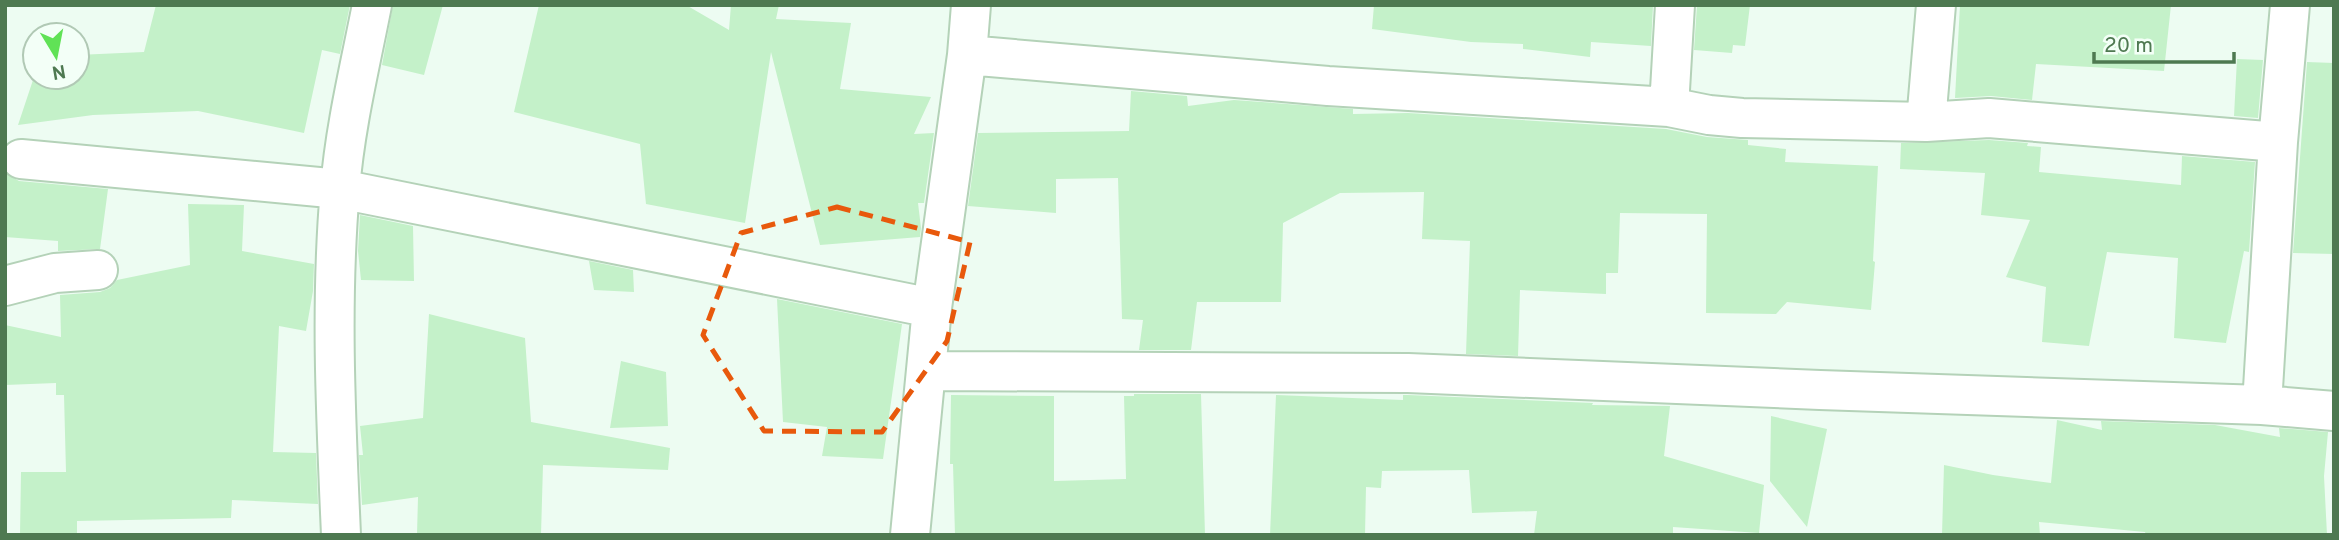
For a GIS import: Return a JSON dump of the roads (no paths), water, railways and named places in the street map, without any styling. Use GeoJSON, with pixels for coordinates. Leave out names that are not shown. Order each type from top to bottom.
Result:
{"type":"FeatureCollection","features":[{"type":"Feature","properties":{"kind":"street"},"geometry":{"type":"LineString","coordinates":[[341,535],[335,382],[340,189],[353,99],[373,5]]}},
{"type":"Feature","properties":{"kind":"street"},"geometry":{"type":"LineString","coordinates":[[910,535],[932,308],[967,55],[971,5]]}},
{"type":"Feature","properties":{"kind":"street"},"geometry":{"type":"LineString","coordinates":[[1669,107],[1675,5]]}},
{"type":"Feature","properties":{"kind":"street"},"geometry":{"type":"LineString","coordinates":[[1926,122],[1936,5]]}},
{"type":"Feature","properties":{"kind":"street"},"geometry":{"type":"LineString","coordinates":[[2262,405],[2278,142],[2290,5]]}},
{"type":"Feature","properties":{"kind":"street"},"geometry":{"type":"LineString","coordinates":[[967,55],[1328,86],[1669,107],[1742,118],[1926,122],[1989,118],[2278,142]]}},
{"type":"Feature","properties":{"kind":"street"},"geometry":{"type":"LineString","coordinates":[[21,159],[340,189],[932,308]]}},
{"type":"Feature","properties":{"kind":"street"},"geometry":{"type":"LineString","coordinates":[[5,286],[55,273],[98,270]]}},
{"type":"Feature","properties":{"kind":"street"},"geometry":{"type":"LineString","coordinates":[[928,371],[1408,373],[2262,405],[2334,411]]}}]}
